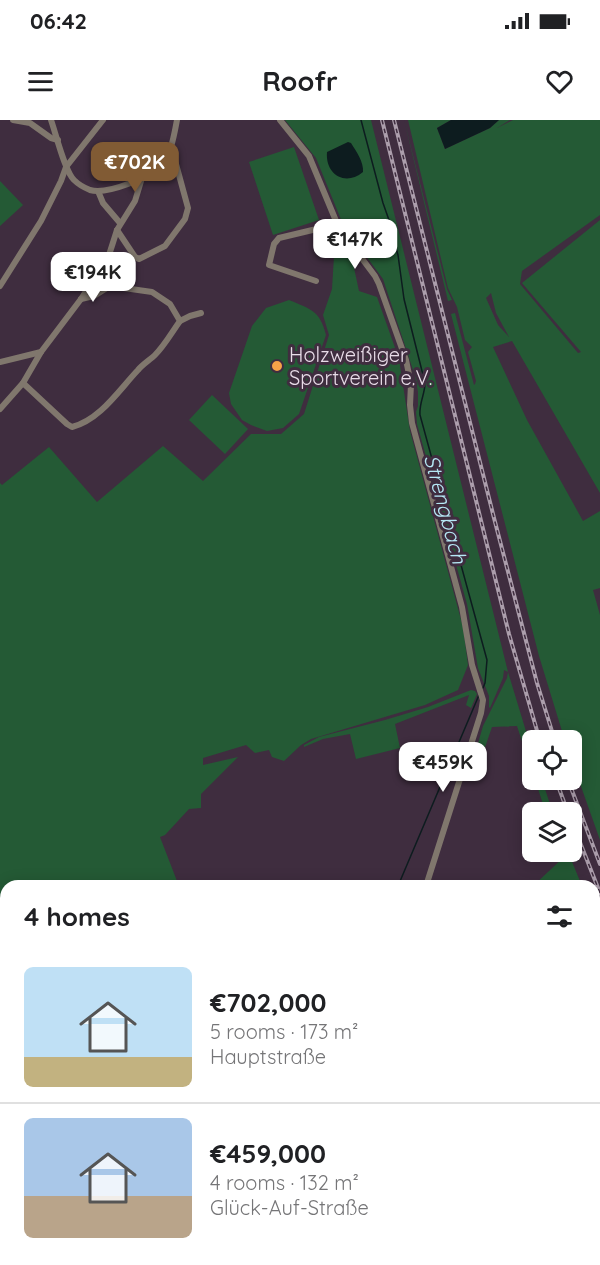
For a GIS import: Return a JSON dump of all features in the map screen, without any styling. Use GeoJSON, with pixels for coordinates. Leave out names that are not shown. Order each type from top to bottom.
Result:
{"type":"FeatureCollection","features":[{"type":"Feature","properties":{"kind":"street"},"geometry":{"type":"LineString","coordinates":[[13,120],[30,123],[54,140],[58,140]]}},
{"type":"Feature","properties":{"kind":"street"},"geometry":{"type":"LineString","coordinates":[[51,120],[70,176],[90,190],[98,191],[142,178],[161,166],[168,155],[177,120]]}},
{"type":"Feature","properties":{"kind":"street"},"geometry":{"type":"LineString","coordinates":[[0,286],[41,220],[61,182],[66,166],[103,120]]}},
{"type":"Feature","properties":{"kind":"street"},"geometry":{"type":"LineString","coordinates":[[280,120],[309,156],[336,221],[375,276],[406,360],[411,384],[411,414],[415,438],[462,607],[472,665],[483,700],[478,724],[428,880]]}},
{"type":"Feature","properties":{"kind":"street"},"geometry":{"type":"LineString","coordinates":[[46,135],[55,130]]}},
{"type":"Feature","properties":{"kind":"street"},"geometry":{"type":"LineString","coordinates":[[98,191],[98,195],[119,226],[135,257],[139,259],[165,246],[182,225],[188,208],[170,149]]}},
{"type":"Feature","properties":{"kind":"street"},"geometry":{"type":"LineString","coordinates":[[0,409],[23,383],[41,352],[81,299],[109,255],[119,226],[135,201],[142,178]]}},
{"type":"Feature","properties":{"kind":"street"},"geometry":{"type":"LineString","coordinates":[[316,281],[269,265],[275,240],[325,227],[336,221]]}},
{"type":"Feature","properties":{"kind":"street"},"geometry":{"type":"LineString","coordinates":[[81,299],[94,296],[110,286],[152,292],[170,304],[180,321]]}},
{"type":"Feature","properties":{"kind":"street"},"geometry":{"type":"LineString","coordinates":[[23,383],[67,424],[72,426],[83,424],[96,415],[140,367],[156,354],[180,321],[201,313]]}},
{"type":"Feature","properties":{"kind":"street"},"geometry":{"type":"LineString","coordinates":[[0,362],[41,352]]}},
{"type":"Feature","properties":{"kind":"green space"},"geometry":{"type":"Polygon","coordinates":[[[285,120],[371,120],[508,672],[504,670],[503,678],[490,708],[489,696],[478,668],[467,604],[417,424],[418,392],[415,376],[383,279],[342,222],[316,158],[285,120]]]}},
{"type":"Feature","properties":{"kind":"green space"},"geometry":{"type":"Polygon","coordinates":[[[404,120],[447,289],[452,300],[448,301],[404,120]]]}},
{"type":"Feature","properties":{"kind":"green space"},"geometry":{"type":"Polygon","coordinates":[[[408,120],[451,120],[437,128],[445,149],[490,128],[499,120],[510,120],[497,128],[513,120],[600,120],[600,215],[522,271],[520,284],[578,353],[581,352],[522,283],[600,220],[600,493],[512,341],[493,347],[527,420],[583,521],[600,511],[600,588],[593,590],[600,615],[600,840],[582,789],[582,730],[562,730],[539,656],[451,314],[455,313],[474,385],[476,381],[468,352],[472,347],[465,340],[457,307],[448,288],[408,120]],[[491,293],[486,298],[498,325],[509,337],[496,313],[491,293]]]}},
{"type":"Feature","properties":{"kind":"green space"},"geometry":{"type":"Polygon","coordinates":[[[294,147],[319,220],[273,235],[249,162],[294,147]]]}},
{"type":"Feature","properties":{"kind":"green space"},"geometry":{"type":"Polygon","coordinates":[[[0,181],[23,205],[0,226],[0,181]]]}},
{"type":"Feature","properties":{"kind":"green space"},"geometry":{"type":"Polygon","coordinates":[[[333,227],[359,262],[353,263],[359,291],[377,297],[399,359],[410,431],[463,627],[468,665],[458,690],[425,705],[311,739],[284,761],[272,757],[269,750],[255,753],[246,745],[203,758],[203,765],[238,757],[201,794],[201,808],[189,809],[165,835],[160,837],[177,880],[0,880],[0,483],[2,485],[49,447],[97,502],[163,446],[203,481],[251,434],[281,434],[304,414],[329,335],[323,315],[332,289],[334,256],[322,230],[333,227]]]}},
{"type":"Feature","properties":{"kind":"green space"},"geometry":{"type":"Polygon","coordinates":[[[289,300],[308,308],[317,315],[326,335],[299,414],[283,428],[267,431],[242,420],[231,404],[229,393],[252,326],[266,308],[289,300]]]}},
{"type":"Feature","properties":{"kind":"green space"},"geometry":{"type":"Polygon","coordinates":[[[212,395],[248,429],[225,454],[189,420],[212,395]]]}},
{"type":"Feature","properties":{"kind":"green space"},"geometry":{"type":"Polygon","coordinates":[[[508,672],[526,730],[522,730],[522,741],[517,726],[492,727],[480,762],[473,761],[483,726],[508,672]]]}},
{"type":"Feature","properties":{"kind":"green space"},"geometry":{"type":"Polygon","coordinates":[[[471,690],[477,694],[471,708],[466,705],[469,695],[395,724],[400,748],[356,759],[350,734],[323,739],[304,747],[319,737],[428,707],[471,690]]]}},
{"type":"Feature","properties":{"kind":"green space"},"geometry":{"type":"Polygon","coordinates":[[[538,790],[545,790],[549,802],[542,802],[538,790]]]}},
{"type":"Feature","properties":{"kind":"green space"},"geometry":{"type":"Polygon","coordinates":[[[559,862],[572,862],[580,880],[539,880],[559,862]]]}},
{"type":"Feature","properties":{"kind":"shaded area"},"geometry":{"type":"Polygon","coordinates":[[[451,120],[499,120],[490,128],[445,149],[437,128],[451,120]]]}},
{"type":"Feature","properties":{"kind":"shaded area"},"geometry":{"type":"Polygon","coordinates":[[[348,142],[351,143],[359,157],[363,172],[350,178],[343,178],[329,167],[327,152],[348,142]]]}},
{"type":"Feature","properties":{"kind":"waterway","name":"Strengbach"},"geometry":{"type":"LineString","coordinates":[[361,120],[398,255],[404,299],[425,383],[420,415],[487,660],[483,688]]}},
{"type":"Feature","properties":{"kind":"waterway","name":"Strengbach"},"geometry":{"type":"LineString","coordinates":[[401,880],[479,695]]}},
{"type":"Feature","properties":{"kind":"railway"},"geometry":{"type":"LineString","coordinates":[[382,120],[509,634],[537,730]]}},
{"type":"Feature","properties":{"kind":"railway"},"geometry":{"type":"LineString","coordinates":[[394,120],[494,518],[552,730]]}},
{"type":"Feature","properties":{"kind":"railway"},"geometry":{"type":"LineString","coordinates":[[560,790],[564,802]]}},
{"type":"Feature","properties":{"kind":"railway"},"geometry":{"type":"LineString","coordinates":[[572,790],[600,864]]}},
{"type":"Feature","properties":{"kind":"railway"},"geometry":{"type":"LineString","coordinates":[[582,847],[595,880]]}},
{"type":"Feature","properties":{"kind":"place","name":"Holzweißiger Sportverein e.V."},"geometry":{"type":"Point","coordinates":[277,366]}}]}
